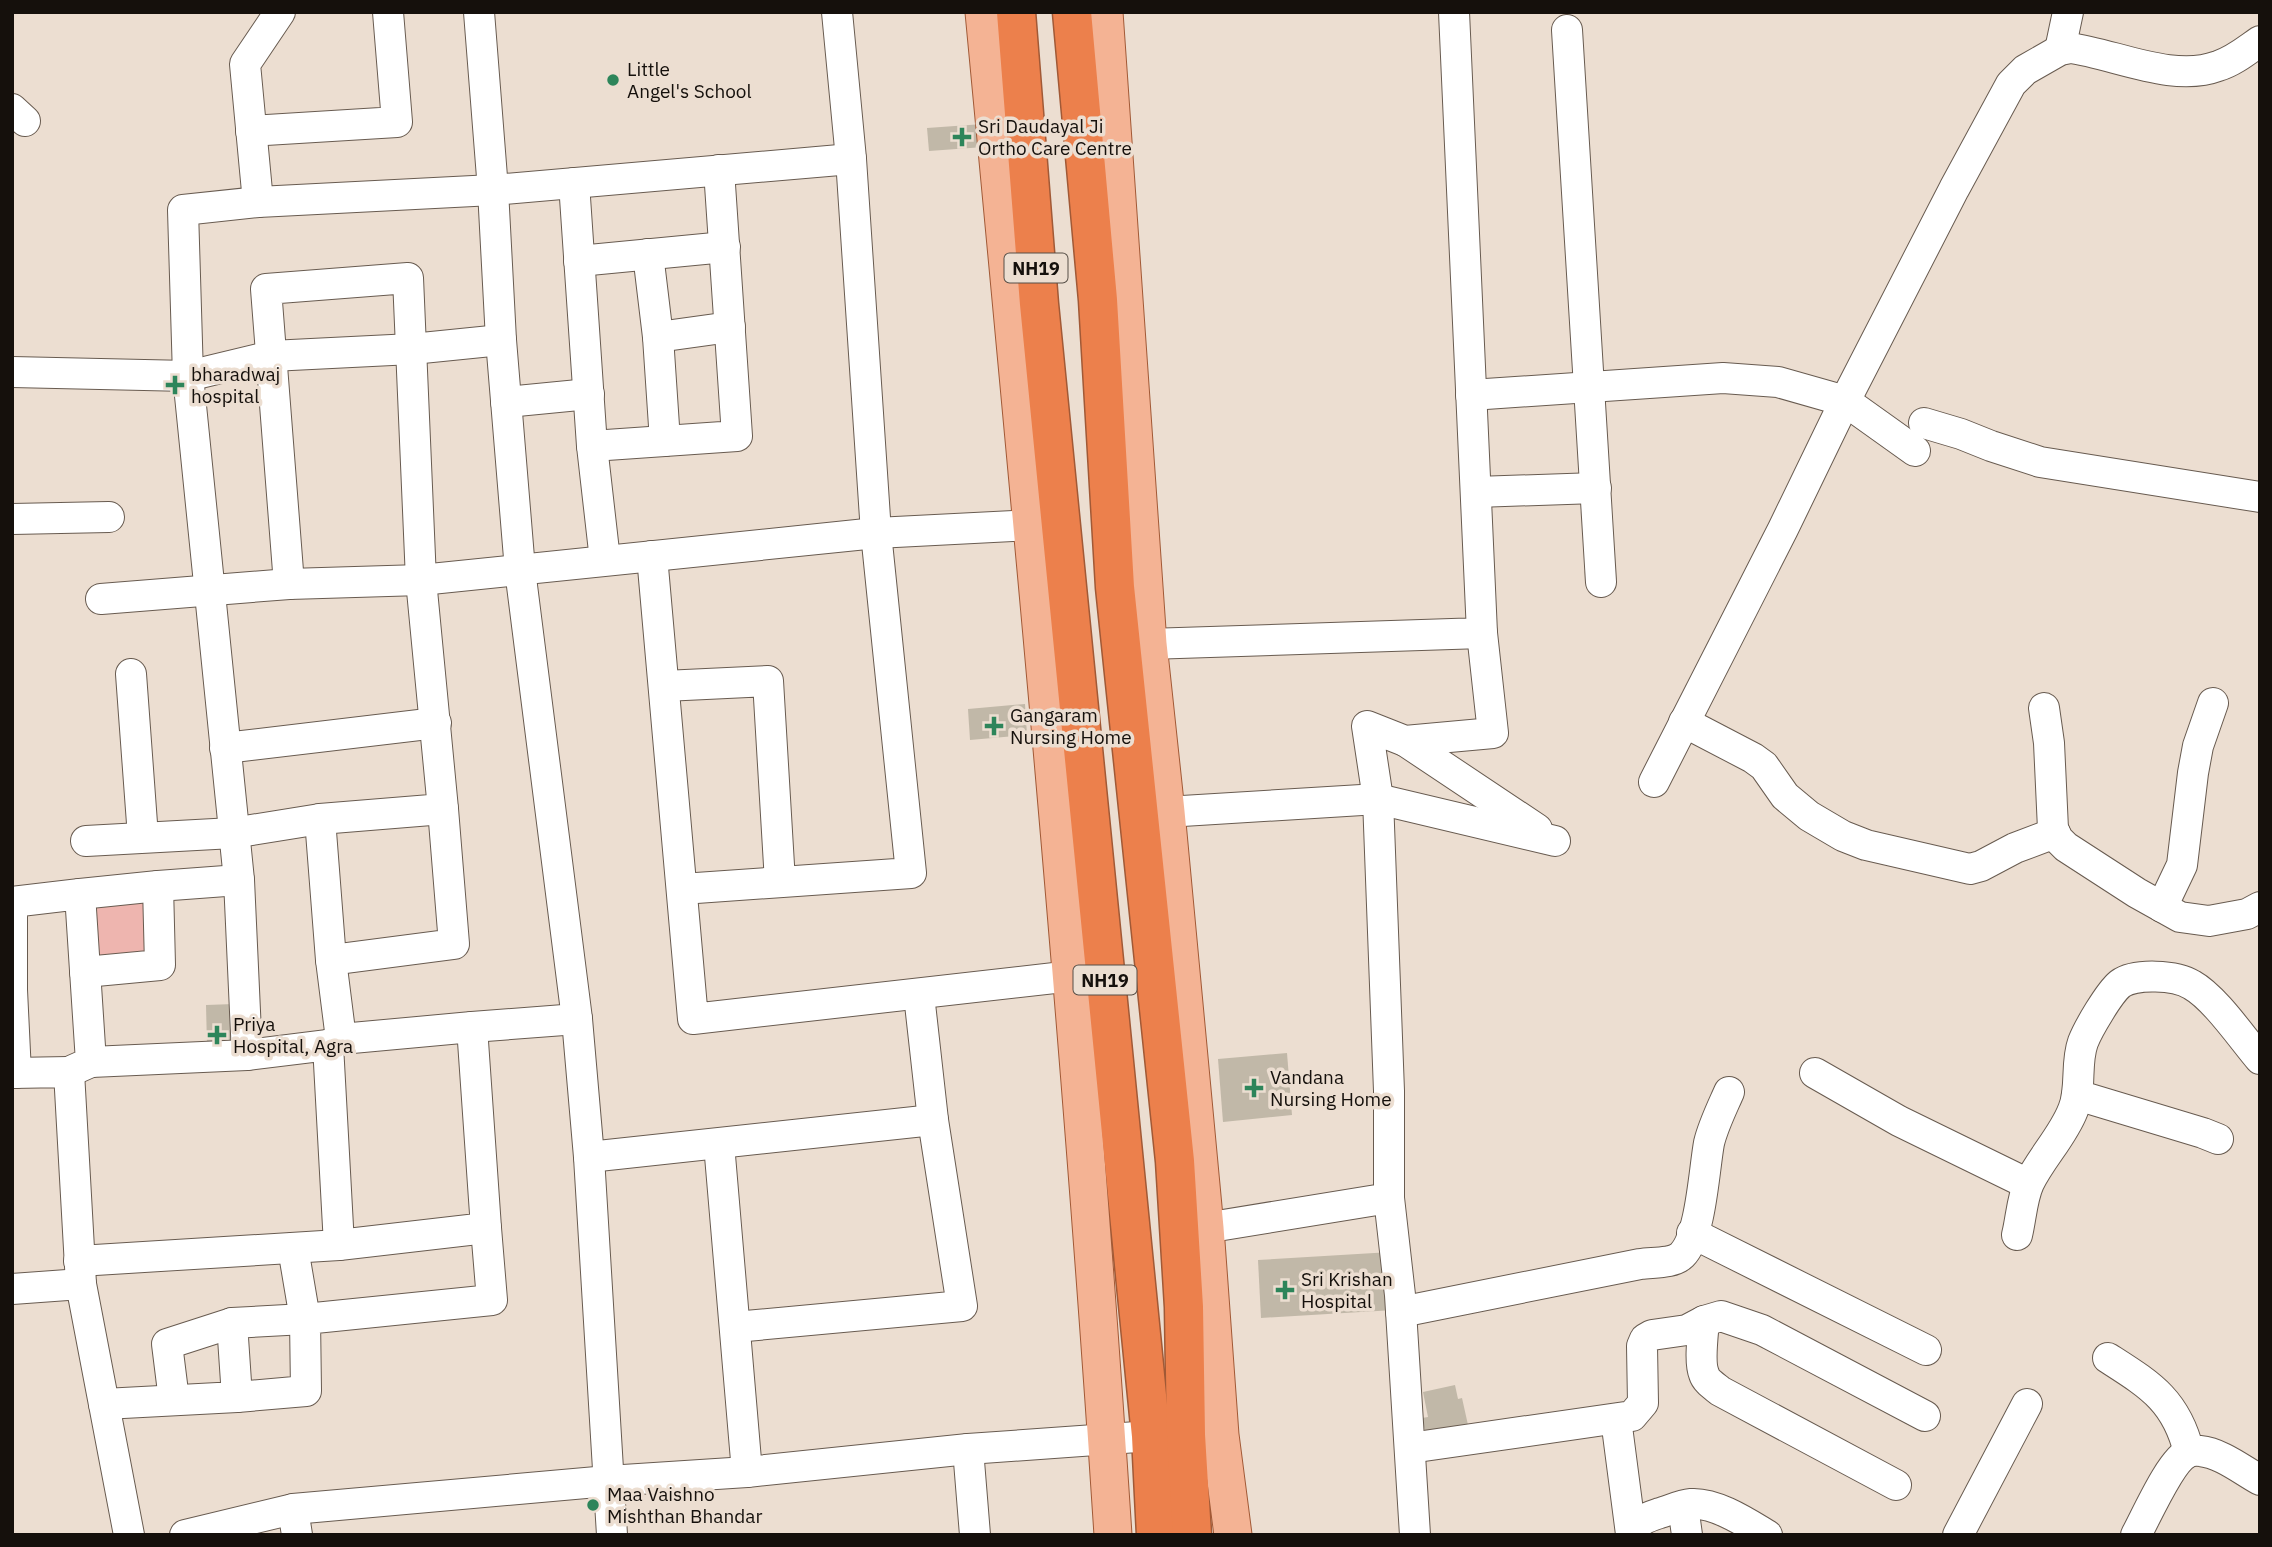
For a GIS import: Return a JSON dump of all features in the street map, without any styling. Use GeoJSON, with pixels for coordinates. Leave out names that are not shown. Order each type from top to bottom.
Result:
{"type":"FeatureCollection","features":[{"type":"Feature","properties":{"kind":"highway","name":"NH19"},"geometry":{"type":"LineString","coordinates":[[1016,12],[1039,304],[1046,524],[1185,1435],[1156,1535]]}},
{"type":"Feature","properties":{"kind":"highway","name":"NH19"},"geometry":{"type":"LineString","coordinates":[[1072,12],[1098,300],[1115,587],[1175,1161],[1184,1307],[1185,1435],[1192,1535]]}},
{"type":"Feature","properties":{"kind":"main road"},"geometry":{"type":"LineString","coordinates":[[984,12],[1046,524],[1072,976],[1113,1535]]}},
{"type":"Feature","properties":{"kind":"main road"},"geometry":{"type":"LineString","coordinates":[[1104,12],[1148,644],[1205,1228],[1185,1435],[1233,1535]]}},
{"type":"Feature","properties":{"kind":"street"},"geometry":{"type":"LineString","coordinates":[[258,202],[245,64],[280,12]]}},
{"type":"Feature","properties":{"kind":"street"},"geometry":{"type":"LineString","coordinates":[[251,131],[397,122],[388,12]]}},
{"type":"Feature","properties":{"kind":"street"},"geometry":{"type":"LineString","coordinates":[[479,12],[520,570],[577,1018],[589,1157],[612,1535]]}},
{"type":"Feature","properties":{"kind":"street"},"geometry":{"type":"LineString","coordinates":[[682,889],[911,873],[876,533],[851,159],[837,12]]}},
{"type":"Feature","properties":{"kind":"street"},"geometry":{"type":"LineString","coordinates":[[1405,741],[1493,733],[1482,633],[1454,12]]}},
{"type":"Feature","properties":{"kind":"street"},"geometry":{"type":"LineString","coordinates":[[2060,50],[2068,12]]}},
{"type":"Feature","properties":{"kind":"street"},"geometry":{"type":"LineString","coordinates":[[1567,30],[1601,582]]}},
{"type":"Feature","properties":{"kind":"street"},"geometry":{"type":"LineString","coordinates":[[1654,782],[1845,401],[2011,85],[2025,70],[2060,50],[2070,48],[2184,72],[2217,67],[2260,41]]}},
{"type":"Feature","properties":{"kind":"street"},"geometry":{"type":"LineString","coordinates":[[247,1055],[239,880],[188,376],[183,210],[258,202],[493,190],[851,159]]}},
{"type":"Feature","properties":{"kind":"street"},"geometry":{"type":"LineString","coordinates":[[592,446],[737,436],[719,170]]}},
{"type":"Feature","properties":{"kind":"street"},"geometry":{"type":"LineString","coordinates":[[574,183],[592,446],[605,561]]}},
{"type":"Feature","properties":{"kind":"street"},"geometry":{"type":"LineString","coordinates":[[579,261],[725,247]]}},
{"type":"Feature","properties":{"kind":"street"},"geometry":{"type":"LineString","coordinates":[[648,254],[658,337],[665,441]]}},
{"type":"Feature","properties":{"kind":"street"},"geometry":{"type":"LineString","coordinates":[[289,584],[266,289],[408,278],[421,580],[454,944],[331,960]]}},
{"type":"Feature","properties":{"kind":"street"},"geometry":{"type":"LineString","coordinates":[[658,337],[730,327]]}},
{"type":"Feature","properties":{"kind":"street"},"geometry":{"type":"LineString","coordinates":[[12,372],[188,376],[271,356],[412,349],[501,340]]}},
{"type":"Feature","properties":{"kind":"street"},"geometry":{"type":"LineString","coordinates":[[1471,395],[1723,378],[1778,382],[1845,401],[1919,437],[1961,434],[2040,462],[2260,497]]}},
{"type":"Feature","properties":{"kind":"street"},"geometry":{"type":"LineString","coordinates":[[506,402],[589,394]]}},
{"type":"Feature","properties":{"kind":"street"},"geometry":{"type":"LineString","coordinates":[[1476,492],[1595,488]]}},
{"type":"Feature","properties":{"kind":"street"},"geometry":{"type":"LineString","coordinates":[[12,519],[108,517]]}},
{"type":"Feature","properties":{"kind":"street"},"geometry":{"type":"LineString","coordinates":[[101,599],[289,584],[421,580],[876,533],[1046,524]]}},
{"type":"Feature","properties":{"kind":"street"},"geometry":{"type":"LineString","coordinates":[[652,555],[693,1019],[1072,976]]}},
{"type":"Feature","properties":{"kind":"street"},"geometry":{"type":"LineString","coordinates":[[1148,644],[1482,633]]}},
{"type":"Feature","properties":{"kind":"street"},"geometry":{"type":"LineString","coordinates":[[131,674],[143,837]]}},
{"type":"Feature","properties":{"kind":"street"},"geometry":{"type":"LineString","coordinates":[[664,686],[768,681],[780,882]]}},
{"type":"Feature","properties":{"kind":"street"},"geometry":{"type":"LineString","coordinates":[[2162,907],[2182,865],[2198,746],[2213,704]]}},
{"type":"Feature","properties":{"kind":"street"},"geometry":{"type":"LineString","coordinates":[[2044,708],[2055,833],[2066,847],[2180,917],[2208,921],[2247,915],[2260,908]]}},
{"type":"Feature","properties":{"kind":"street"},"geometry":{"type":"LineString","coordinates":[[1684,722],[1753,758],[1764,766],[1785,796],[1809,816],[1843,836],[1866,845],[1970,869],[2055,833]]}},
{"type":"Feature","properties":{"kind":"street"},"geometry":{"type":"LineString","coordinates":[[225,748],[436,723]]}},
{"type":"Feature","properties":{"kind":"street"},"geometry":{"type":"LineString","coordinates":[[1166,813],[1378,799],[1555,841],[1405,741],[1367,726],[1378,799],[1389,1091],[1389,1198],[1401,1312],[1415,1535]]}},
{"type":"Feature","properties":{"kind":"street"},"geometry":{"type":"LineString","coordinates":[[86,841],[233,833],[320,820],[443,808]]}},
{"type":"Feature","properties":{"kind":"street"},"geometry":{"type":"LineString","coordinates":[[320,820],[335,1042],[339,1245]]}},
{"type":"Feature","properties":{"kind":"street"},"geometry":{"type":"LineString","coordinates":[[239,880],[12,902],[14,1073],[247,1055],[335,1042],[577,1018]]}},
{"type":"Feature","properties":{"kind":"street"},"geometry":{"type":"LineString","coordinates":[[85,972],[160,965],[158,886]]}},
{"type":"Feature","properties":{"kind":"street"},"geometry":{"type":"LineString","coordinates":[[80,894],[85,972],[80,1067],[80,1272],[129,1535]]}},
{"type":"Feature","properties":{"kind":"street"},"geometry":{"type":"LineString","coordinates":[[2017,1235],[2028,1184],[2073,1111],[2081,1047],[2087,1030],[2119,985],[2132,978],[2178,979],[2192,985],[2207,997],[2260,1059]]}},
{"type":"Feature","properties":{"kind":"street"},"geometry":{"type":"LineString","coordinates":[[735,1327],[962,1306],[933,1120],[919,995]]}},
{"type":"Feature","properties":{"kind":"street"},"geometry":{"type":"LineString","coordinates":[[174,1400],[167,1344],[232,1323],[492,1300],[472,1027]]}},
{"type":"Feature","properties":{"kind":"street"},"geometry":{"type":"LineString","coordinates":[[1815,1073],[1899,1121],[2028,1184]]}},
{"type":"Feature","properties":{"kind":"street"},"geometry":{"type":"LineString","coordinates":[[1401,1312],[1640,1264],[1673,1260],[1681,1256],[1700,1207],[1710,1142],[1728,1092]]}},
{"type":"Feature","properties":{"kind":"street"},"geometry":{"type":"LineString","coordinates":[[2077,1095],[2218,1139]]}},
{"type":"Feature","properties":{"kind":"street"},"geometry":{"type":"LineString","coordinates":[[589,1157],[933,1120]]}},
{"type":"Feature","properties":{"kind":"street"},"geometry":{"type":"LineString","coordinates":[[719,1144],[747,1472]]}},
{"type":"Feature","properties":{"kind":"street"},"geometry":{"type":"LineString","coordinates":[[1205,1228],[1389,1198]]}},
{"type":"Feature","properties":{"kind":"street"},"geometry":{"type":"LineString","coordinates":[[12,1289],[80,1272],[486,1228]]}},
{"type":"Feature","properties":{"kind":"street"},"geometry":{"type":"LineString","coordinates":[[1692,1233],[1926,1350]]}},
{"type":"Feature","properties":{"kind":"street"},"geometry":{"type":"LineString","coordinates":[[104,1404],[306,1391],[305,1318],[293,1248]]}},
{"type":"Feature","properties":{"kind":"street"},"geometry":{"type":"LineString","coordinates":[[1410,1448],[1632,1416],[1643,1403],[1642,1346],[1645,1339],[1652,1335],[1687,1330],[1704,1321],[1721,1317],[1762,1331],[1925,1416]]}},
{"type":"Feature","properties":{"kind":"street"},"geometry":{"type":"LineString","coordinates":[[1704,1321],[1702,1367],[1704,1375],[1720,1391],[1896,1485]]}},
{"type":"Feature","properties":{"kind":"street"},"geometry":{"type":"LineString","coordinates":[[232,1323],[237,1397]]}},
{"type":"Feature","properties":{"kind":"street"},"geometry":{"type":"LineString","coordinates":[[2108,1358],[2145,1381],[2167,1403],[2178,1419],[2189,1451]]}},
{"type":"Feature","properties":{"kind":"street"},"geometry":{"type":"LineString","coordinates":[[1958,1535],[2027,1404]]}},
{"type":"Feature","properties":{"kind":"street"},"geometry":{"type":"LineString","coordinates":[[1616,1419],[1632,1534]]}},
{"type":"Feature","properties":{"kind":"street"},"geometry":{"type":"LineString","coordinates":[[185,1535],[608,1481],[747,1472],[968,1449],[1185,1435]]}},
{"type":"Feature","properties":{"kind":"street"},"geometry":{"type":"LineString","coordinates":[[968,1449],[975,1535]]}},
{"type":"Feature","properties":{"kind":"street"},"geometry":{"type":"LineString","coordinates":[[2136,1535],[2165,1479],[2189,1451],[2203,1451],[2217,1456],[2260,1480]]}},
{"type":"Feature","properties":{"kind":"street"},"geometry":{"type":"LineString","coordinates":[[1632,1534],[1642,1518],[1685,1521],[1690,1504],[1702,1505],[1740,1519],[1767,1535]]}},
{"type":"Feature","properties":{"kind":"shaded area"},"geometry":{"type":"Polygon","coordinates":[[[150,895],[152,955],[93,960],[90,899],[150,895]]]}},
{"type":"Feature","properties":{"kind":"building"},"geometry":{"type":"Polygon","coordinates":[[[983,124],[984,147],[929,151],[927,128],[983,124]]]}},
{"type":"Feature","properties":{"kind":"building"},"geometry":{"type":"Polygon","coordinates":[[[1025,704],[1027,735],[970,740],[968,709],[1025,704]]]}},
{"type":"Feature","properties":{"kind":"building"},"geometry":{"type":"Polygon","coordinates":[[[234,1004],[236,1044],[207,1046],[206,1005],[234,1004]]]}},
{"type":"Feature","properties":{"kind":"building"},"geometry":{"type":"Polygon","coordinates":[[[1287,1053],[1292,1115],[1223,1122],[1218,1059],[1287,1053]]]}},
{"type":"Feature","properties":{"kind":"building"},"geometry":{"type":"Polygon","coordinates":[[[1391,1252],[1394,1310],[1261,1318],[1258,1260],[1391,1252]]]}},
{"type":"Feature","properties":{"kind":"building"},"geometry":{"type":"Polygon","coordinates":[[[1455,1385],[1458,1399],[1462,1398],[1470,1434],[1427,1440],[1422,1418],[1428,1417],[1423,1392],[1455,1385]]]}},
{"type":"Feature","properties":{"kind":"place","name":"Little Angel's School"},"geometry":{"type":"Point","coordinates":[613,80]}},
{"type":"Feature","properties":{"kind":"place","name":"Sri Daudayal Ji Ortho Care Centre"},"geometry":{"type":"Point","coordinates":[962,137]}},
{"type":"Feature","properties":{"kind":"place","name":"bharadwaj hospital"},"geometry":{"type":"Point","coordinates":[175,385]}},
{"type":"Feature","properties":{"kind":"place","name":"Gangaram Nursing Home"},"geometry":{"type":"Point","coordinates":[994,726]}},
{"type":"Feature","properties":{"kind":"place","name":"Priya Hospital, Agra"},"geometry":{"type":"Point","coordinates":[217,1035]}},
{"type":"Feature","properties":{"kind":"place","name":"Vandana Nursing Home"},"geometry":{"type":"Point","coordinates":[1254,1088]}},
{"type":"Feature","properties":{"kind":"place","name":"Sri Krishan Hospital"},"geometry":{"type":"Point","coordinates":[1285,1290]}},
{"type":"Feature","properties":{"kind":"place","name":"Maa Vaishno Mishthan Bhandar"},"geometry":{"type":"Point","coordinates":[593,1505]}}]}
